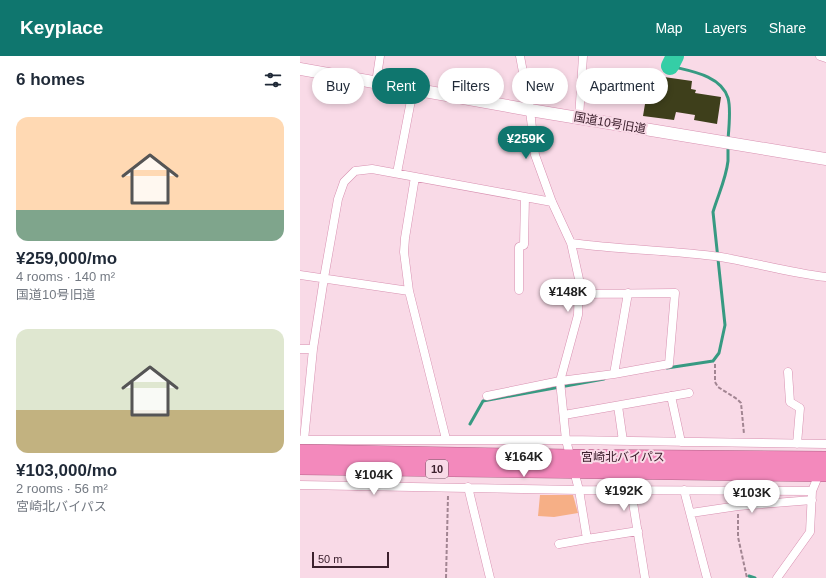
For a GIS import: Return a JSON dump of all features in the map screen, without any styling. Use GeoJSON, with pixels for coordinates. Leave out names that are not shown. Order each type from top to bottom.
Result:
{"type":"FeatureCollection","features":[{"type":"Feature","properties":{"kind":"highway","name":"宮崎北バイパス"},"geometry":{"type":"LineString","coordinates":[[301,444],[572,464],[822,474]]}},
{"type":"Feature","properties":{"kind":"highway","name":"宮崎北バイパス"},"geometry":{"type":"LineString","coordinates":[[300,467],[826,459]]}},
{"type":"Feature","properties":{"kind":"street"},"geometry":{"type":"LineString","coordinates":[[378,68],[380,56]]}},
{"type":"Feature","properties":{"kind":"street"},"geometry":{"type":"LineString","coordinates":[[520,56],[530,110],[535,155],[552,202],[571,243],[579,279],[578,315],[560,385],[566,440],[579,490],[587,538]]}},
{"type":"Feature","properties":{"kind":"street"},"geometry":{"type":"LineString","coordinates":[[579,118],[583,56]]}},
{"type":"Feature","properties":{"kind":"street"},"geometry":{"type":"LineString","coordinates":[[820,56],[826,58]]}},
{"type":"Feature","properties":{"kind":"street","name":"国道10号旧道"},"geometry":{"type":"LineString","coordinates":[[300,70],[372,83]]}},
{"type":"Feature","properties":{"kind":"street","name":"国道10号旧道"},"geometry":{"type":"LineString","coordinates":[[430,93],[826,159]]}},
{"type":"Feature","properties":{"kind":"street"},"geometry":{"type":"LineString","coordinates":[[397,173],[410,104]]}},
{"type":"Feature","properties":{"kind":"street"},"geometry":{"type":"LineString","coordinates":[[552,202],[397,173],[372,169],[356,170],[344,182],[338,199],[313,349],[301,444],[446,439],[826,444]]}},
{"type":"Feature","properties":{"kind":"street"},"geometry":{"type":"LineString","coordinates":[[415,177],[404,245],[409,291],[446,439]]}},
{"type":"Feature","properties":{"kind":"street"},"geometry":{"type":"LineString","coordinates":[[519,290],[519,247],[524,245],[525,197]]}},
{"type":"Feature","properties":{"kind":"street"},"geometry":{"type":"LineString","coordinates":[[571,243],[721,257],[826,277]]}},
{"type":"Feature","properties":{"kind":"street"},"geometry":{"type":"LineString","coordinates":[[300,275],[409,291]]}},
{"type":"Feature","properties":{"kind":"street"},"geometry":{"type":"LineString","coordinates":[[487,396],[560,385],[669,364],[675,293],[579,294]]}},
{"type":"Feature","properties":{"kind":"street"},"geometry":{"type":"LineString","coordinates":[[614,374],[628,294]]}},
{"type":"Feature","properties":{"kind":"street"},"geometry":{"type":"LineString","coordinates":[[300,349],[313,349]]}},
{"type":"Feature","properties":{"kind":"street"},"geometry":{"type":"LineString","coordinates":[[788,372],[790,402],[800,408],[797,444]]}},
{"type":"Feature","properties":{"kind":"street"},"geometry":{"type":"LineString","coordinates":[[564,415],[689,393]]}},
{"type":"Feature","properties":{"kind":"street"},"geometry":{"type":"LineString","coordinates":[[671,396],[682,442]]}},
{"type":"Feature","properties":{"kind":"street"},"geometry":{"type":"LineString","coordinates":[[618,406],[623,441]]}},
{"type":"Feature","properties":{"kind":"street"},"geometry":{"type":"LineString","coordinates":[[777,578],[810,532],[812,491],[822,474]]}},
{"type":"Feature","properties":{"kind":"street"},"geometry":{"type":"LineString","coordinates":[[300,485],[579,490],[812,491]]}},
{"type":"Feature","properties":{"kind":"street"},"geometry":{"type":"LineString","coordinates":[[468,487],[490,578]]}},
{"type":"Feature","properties":{"kind":"street"},"geometry":{"type":"LineString","coordinates":[[631,490],[645,578]]}},
{"type":"Feature","properties":{"kind":"street"},"geometry":{"type":"LineString","coordinates":[[684,490],[707,578]]}},
{"type":"Feature","properties":{"kind":"street"},"geometry":{"type":"LineString","coordinates":[[690,512],[738,506],[812,500]]}},
{"type":"Feature","properties":{"kind":"street"},"geometry":{"type":"LineString","coordinates":[[559,544],[587,538],[638,531]]}},
{"type":"Feature","properties":{"kind":"path"},"geometry":{"type":"LineString","coordinates":[[714,364],[715,382],[718,387],[741,403],[745,443]]}},
{"type":"Feature","properties":{"kind":"path"},"geometry":{"type":"LineString","coordinates":[[446,578],[448,487]]}},
{"type":"Feature","properties":{"kind":"path"},"geometry":{"type":"LineString","coordinates":[[738,506],[738,538],[747,578]]}},
{"type":"Feature","properties":{"kind":"shaded area"},"geometry":{"type":"Polygon","coordinates":[[[540,495],[573,495],[578,513],[554,517],[538,516],[540,495]]]}},
{"type":"Feature","properties":{"kind":"building"},"geometry":{"type":"Polygon","coordinates":[[[668,78],[692,81],[691,89],[696,90],[695,93],[721,97],[717,124],[694,120],[695,115],[676,112],[674,120],[643,116],[645,104],[668,104],[668,78]]]}},
{"type":"Feature","properties":{"kind":"waterway"},"geometry":{"type":"LineString","coordinates":[[670,66],[675,56]]}},
{"type":"Feature","properties":{"kind":"waterway"},"geometry":{"type":"LineString","coordinates":[[670,66],[704,75],[719,84],[724,90],[728,98],[730,118],[728,139]]}},
{"type":"Feature","properties":{"kind":"waterway"},"geometry":{"type":"LineString","coordinates":[[667,368],[713,361],[719,353],[725,325],[713,212],[727,168],[728,145]]}},
{"type":"Feature","properties":{"kind":"waterway"},"geometry":{"type":"LineString","coordinates":[[470,424],[483,401],[604,379]]}},
{"type":"Feature","properties":{"kind":"waterway"},"geometry":{"type":"LineString","coordinates":[[749,576],[755,578]]}}]}
